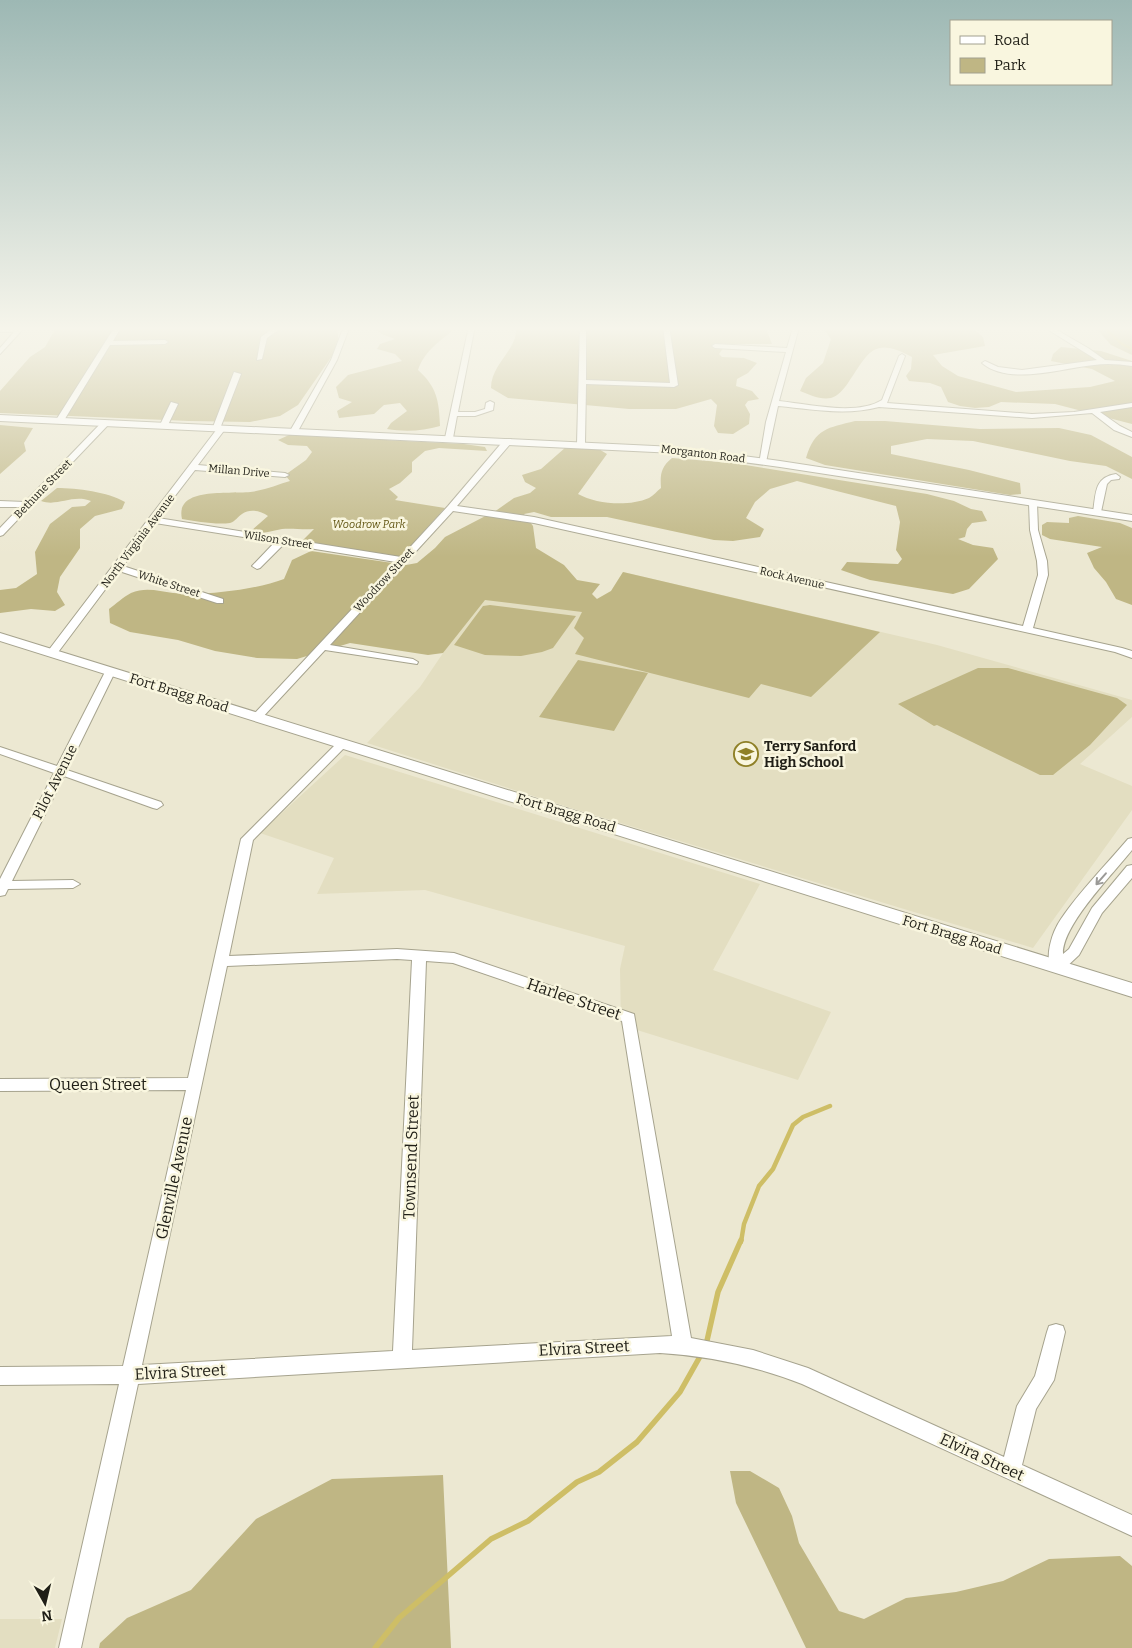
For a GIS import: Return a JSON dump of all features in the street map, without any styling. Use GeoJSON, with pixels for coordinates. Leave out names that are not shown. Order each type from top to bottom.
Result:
{"type":"FeatureCollection","features":[{"type":"Feature","properties":{"kind":"main road","name":"Morganton Road"},"geometry":{"type":"LineString","coordinates":[[0,418],[581,444],[676,450],[1132,518]]}},
{"type":"Feature","properties":{"kind":"main road","name":"Fort Bragg Road"},"geometry":{"type":"LineString","coordinates":[[0,637],[1132,990]]}},
{"type":"Feature","properties":{"kind":"street"},"geometry":{"type":"LineString","coordinates":[[60,420],[71,403]]}},
{"type":"Feature","properties":{"kind":"street","name":"North Virginia Avenue"},"geometry":{"type":"LineString","coordinates":[[52,654],[193,467],[220,428],[228,403]]}},
{"type":"Feature","properties":{"kind":"street"},"geometry":{"type":"LineString","coordinates":[[294,431],[310,403]]}},
{"type":"Feature","properties":{"kind":"street"},"geometry":{"type":"LineString","coordinates":[[449,438],[455,403]]}},
{"type":"Feature","properties":{"kind":"street"},"geometry":{"type":"LineString","coordinates":[[453,414],[479,413],[489,410],[490,403]]}},
{"type":"Feature","properties":{"kind":"street"},"geometry":{"type":"LineString","coordinates":[[581,444],[582,403]]}},
{"type":"Feature","properties":{"kind":"street"},"geometry":{"type":"LineString","coordinates":[[762,462],[776,403],[840,409],[879,405],[1017,416],[1054,416],[1094,412],[1132,405]]}},
{"type":"Feature","properties":{"kind":"street"},"geometry":{"type":"LineString","coordinates":[[164,425],[174,404]]}},
{"type":"Feature","properties":{"kind":"street"},"geometry":{"type":"LineString","coordinates":[[1094,412],[1117,428],[1132,435]]}},
{"type":"Feature","properties":{"kind":"street","name":"Bethune Street"},"geometry":{"type":"LineString","coordinates":[[0,533],[106,423]]}},
{"type":"Feature","properties":{"kind":"street","name":"Woodrow Street"},"geometry":{"type":"LineString","coordinates":[[257,717],[451,508],[508,441]]}},
{"type":"Feature","properties":{"kind":"street","name":"Millan Drive"},"geometry":{"type":"LineString","coordinates":[[193,467],[285,475]]}},
{"type":"Feature","properties":{"kind":"street"},"geometry":{"type":"LineString","coordinates":[[1097,512],[1103,483],[1108,478],[1116,476]]}},
{"type":"Feature","properties":{"kind":"street"},"geometry":{"type":"LineString","coordinates":[[1027,630],[1043,575],[1042,562],[1035,536],[1034,502]]}},
{"type":"Feature","properties":{"kind":"street"},"geometry":{"type":"LineString","coordinates":[[0,504],[27,505]]}},
{"type":"Feature","properties":{"kind":"street","name":"Rock Avenue"},"geometry":{"type":"LineString","coordinates":[[451,508],[534,520],[1118,650],[1132,655]]}},
{"type":"Feature","properties":{"kind":"street","name":"Wilson Street"},"geometry":{"type":"LineString","coordinates":[[153,520],[403,560]]}},
{"type":"Feature","properties":{"kind":"street"},"geometry":{"type":"LineString","coordinates":[[257,566],[282,541]]}},
{"type":"Feature","properties":{"kind":"street","name":"White Street"},"geometry":{"type":"LineString","coordinates":[[118,567],[220,600]]}},
{"type":"Feature","properties":{"kind":"street"},"geometry":{"type":"LineString","coordinates":[[323,647],[412,662]]}},
{"type":"Feature","properties":{"kind":"street","name":"Pilot Avenue"},"geometry":{"type":"LineString","coordinates":[[1,887],[110,672]]}},
{"type":"Feature","properties":{"kind":"street","name":"Glenville Avenue"},"geometry":{"type":"LineString","coordinates":[[70,1648],[195,1084],[247,839],[342,744]]}},
{"type":"Feature","properties":{"kind":"street"},"geometry":{"type":"LineString","coordinates":[[0,750],[157,805]]}},
{"type":"Feature","properties":{"kind":"street"},"geometry":{"type":"LineString","coordinates":[[1057,967],[1056,948],[1066,922],[1132,842]]}},
{"type":"Feature","properties":{"kind":"street"},"geometry":{"type":"LineString","coordinates":[[1057,967],[1074,952],[1097,911],[1132,869]]}},
{"type":"Feature","properties":{"kind":"street"},"geometry":{"type":"LineString","coordinates":[[1,887],[73,884]]}},
{"type":"Feature","properties":{"kind":"street","name":"Harlee Street"},"geometry":{"type":"LineString","coordinates":[[221,961],[419,955],[463,960],[629,1018],[683,1345]]}},
{"type":"Feature","properties":{"kind":"street","name":"Townsend Street"},"geometry":{"type":"LineString","coordinates":[[402,1359],[419,955]]}},
{"type":"Feature","properties":{"kind":"street","name":"Queen Street"},"geometry":{"type":"LineString","coordinates":[[0,1085],[195,1084]]}},
{"type":"Feature","properties":{"kind":"street"},"geometry":{"type":"LineString","coordinates":[[1011,1470],[1028,1406],[1044,1380],[1056,1332]]}},
{"type":"Feature","properties":{"kind":"street","name":"Elvira Street"},"geometry":{"type":"LineString","coordinates":[[0,1376],[131,1375],[660,1344],[683,1345],[718,1350],[771,1363],[854,1397],[1132,1526]]}},
{"type":"Feature","properties":{"kind":"shaded area","name":"Terry Sanford High School"},"geometry":{"type":"Polygon","coordinates":[[[623,572],[937,645],[1132,700],[1132,717],[1080,764],[1132,786],[1132,810],[1033,948],[571,808],[367,743],[420,687],[479,600],[597,599],[611,591],[623,572]]]}},
{"type":"Feature","properties":{"kind":"shaded area"},"geometry":{"type":"Polygon","coordinates":[[[345,755],[760,884],[713,970],[831,1012],[798,1080],[621,1025],[620,969],[625,946],[425,890],[317,894],[334,858],[260,833],[345,755]]]}},
{"type":"Feature","properties":{"kind":"shaded area"},"geometry":{"type":"Polygon","coordinates":[[[0,1619],[62,1619],[55,1648],[0,1648],[0,1619]]]}},
{"type":"Feature","properties":{"kind":"green space"},"geometry":{"type":"Polygon","coordinates":[[[0,403],[299,403],[280,416],[250,422],[0,413],[0,403]]]}},
{"type":"Feature","properties":{"kind":"green space"},"geometry":{"type":"Polygon","coordinates":[[[350,403],[438,403],[440,426],[414,430],[387,429],[391,423],[407,411],[400,403],[384,405],[374,414],[339,418],[337,411],[350,403]]]}},
{"type":"Feature","properties":{"kind":"green space"},"geometry":{"type":"Polygon","coordinates":[[[562,403],[697,403],[676,409],[629,409],[562,403]]]}},
{"type":"Feature","properties":{"kind":"green space"},"geometry":{"type":"Polygon","coordinates":[[[715,403],[747,403],[745,405],[750,414],[749,424],[733,434],[718,433],[714,426],[717,405],[715,403]]]}},
{"type":"Feature","properties":{"kind":"green space"},"geometry":{"type":"Polygon","coordinates":[[[951,403],[999,403],[989,407],[960,406],[951,403]]]}},
{"type":"Feature","properties":{"kind":"green space"},"geometry":{"type":"Polygon","coordinates":[[[1025,403],[1132,403],[1132,424],[1055,404],[1025,403]]]}},
{"type":"Feature","properties":{"kind":"green space"},"geometry":{"type":"Polygon","coordinates":[[[855,421],[885,421],[980,429],[1059,428],[1091,435],[1132,457],[1132,479],[1106,466],[1070,461],[973,441],[927,439],[891,446],[891,454],[1020,483],[1021,494],[1010,495],[825,465],[806,458],[818,435],[830,428],[855,421]]]}},
{"type":"Feature","properties":{"kind":"green space"},"geometry":{"type":"Polygon","coordinates":[[[0,425],[33,428],[24,443],[26,451],[0,474],[0,425]]]}},
{"type":"Feature","properties":{"kind":"green space","name":"Woodrow Park"},"geometry":{"type":"Polygon","coordinates":[[[289,435],[464,444],[485,447],[487,451],[439,448],[425,451],[412,462],[412,472],[400,483],[389,489],[398,497],[395,500],[445,508],[400,558],[301,542],[314,529],[282,529],[254,534],[251,531],[268,516],[255,511],[245,512],[230,523],[182,519],[182,508],[188,501],[197,496],[256,491],[290,481],[285,475],[306,460],[312,452],[307,446],[288,445],[278,440],[289,435]]]}},
{"type":"Feature","properties":{"kind":"green space"},"geometry":{"type":"Polygon","coordinates":[[[566,447],[597,448],[607,454],[578,494],[603,502],[632,503],[650,497],[661,488],[662,471],[672,458],[733,463],[927,494],[954,501],[971,509],[982,511],[987,521],[972,523],[967,529],[965,537],[958,539],[973,545],[993,548],[998,559],[969,589],[953,594],[870,580],[841,570],[847,562],[898,564],[902,559],[896,550],[900,522],[896,506],[797,481],[770,489],[755,502],[746,518],[764,529],[760,537],[733,541],[714,540],[607,517],[551,517],[534,512],[524,514],[533,526],[536,548],[564,565],[577,580],[600,584],[592,594],[597,599],[611,591],[623,572],[880,632],[811,697],[761,684],[749,698],[575,654],[584,638],[574,628],[582,612],[485,600],[443,653],[428,655],[350,643],[297,659],[257,658],[215,651],[178,640],[130,632],[110,623],[109,609],[136,591],[147,590],[199,594],[259,586],[284,579],[292,560],[311,551],[406,565],[417,563],[445,537],[497,510],[514,498],[530,493],[536,488],[525,482],[522,475],[541,469],[566,447]]]}},
{"type":"Feature","properties":{"kind":"green space"},"geometry":{"type":"Polygon","coordinates":[[[57,488],[92,491],[125,502],[122,509],[95,516],[80,529],[80,548],[60,577],[57,592],[65,605],[55,611],[31,609],[0,613],[0,590],[16,588],[37,574],[35,552],[50,524],[72,507],[85,506],[91,501],[78,499],[53,503],[41,501],[57,488]]]}},
{"type":"Feature","properties":{"kind":"green space"},"geometry":{"type":"Polygon","coordinates":[[[1078,516],[1120,523],[1132,528],[1132,605],[1116,599],[1106,582],[1094,568],[1087,553],[1102,547],[1050,539],[1042,535],[1042,525],[1047,522],[1069,523],[1069,518],[1078,516]]]}},
{"type":"Feature","properties":{"kind":"green space"},"geometry":{"type":"Polygon","coordinates":[[[490,605],[576,616],[553,648],[542,652],[521,656],[485,655],[454,645],[483,606],[490,605]]]}},
{"type":"Feature","properties":{"kind":"green space"},"geometry":{"type":"Polygon","coordinates":[[[578,660],[648,673],[614,731],[539,717],[578,660]]]}},
{"type":"Feature","properties":{"kind":"green space"},"geometry":{"type":"Polygon","coordinates":[[[978,668],[1008,668],[1117,698],[1127,705],[1090,745],[1053,775],[1040,775],[937,725],[934,726],[898,704],[978,668]]]}},
{"type":"Feature","properties":{"kind":"green space"},"geometry":{"type":"Polygon","coordinates":[[[730,1471],[750,1471],[779,1488],[792,1516],[799,1543],[839,1611],[864,1619],[906,1598],[956,1592],[1003,1581],[1049,1559],[1120,1556],[1132,1566],[1132,1648],[806,1648],[736,1503],[730,1471]]]}},
{"type":"Feature","properties":{"kind":"green space"},"geometry":{"type":"Polygon","coordinates":[[[443,1475],[451,1648],[99,1648],[100,1643],[127,1618],[191,1590],[256,1519],[332,1479],[443,1475]]]}},
{"type":"Feature","properties":{"kind":"waterway"},"geometry":{"type":"LineString","coordinates":[[741,1242],[744,1224],[759,1186],[773,1169],[793,1125],[803,1117],[830,1106]]}},
{"type":"Feature","properties":{"kind":"waterway"},"geometry":{"type":"LineString","coordinates":[[706,1345],[718,1292],[741,1240]]}},
{"type":"Feature","properties":{"kind":"waterway"},"geometry":{"type":"LineString","coordinates":[[375,1648],[399,1618],[491,1539],[528,1521],[577,1482],[599,1472],[637,1442],[680,1392],[702,1353]]}},
{"type":"Feature","properties":{"kind":"place","name":"Terry Sanford High School"},"geometry":{"type":"Point","coordinates":[746,754]}}]}
